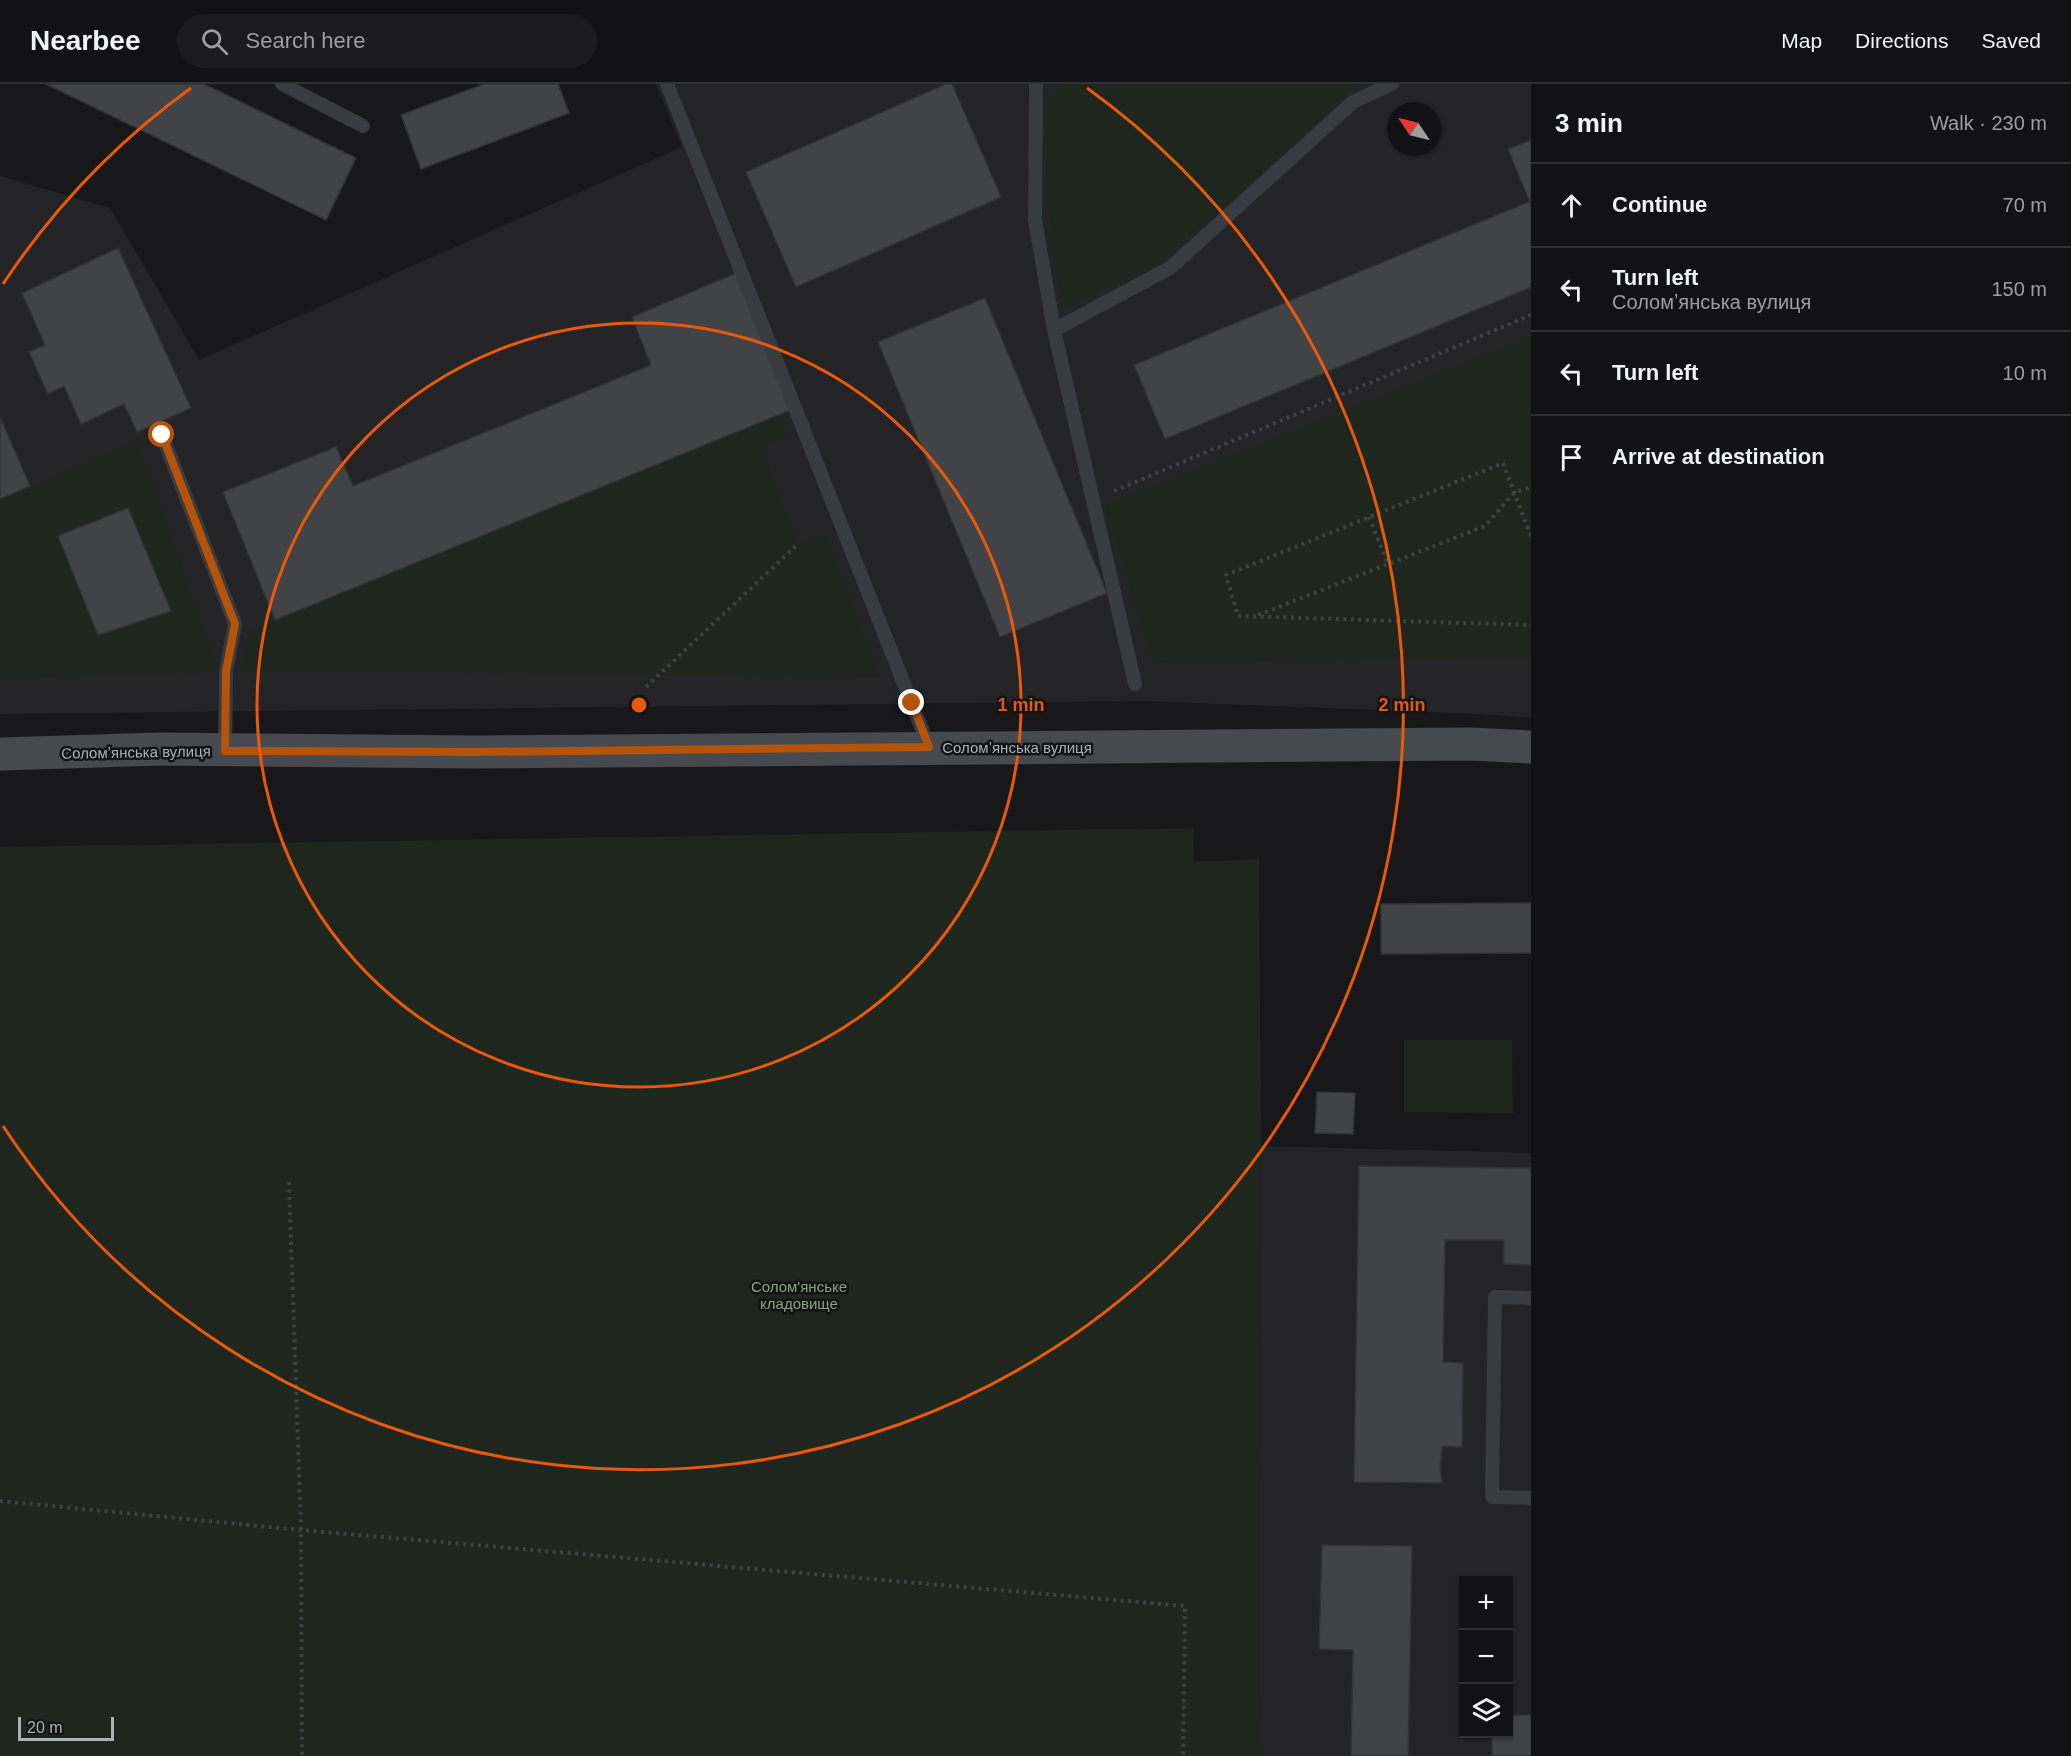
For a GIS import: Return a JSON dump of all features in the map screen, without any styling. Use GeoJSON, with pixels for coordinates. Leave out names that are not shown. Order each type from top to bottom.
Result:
{"type":"FeatureCollection","features":[{"type":"Feature","properties":{"kind":"main road","name":"Соломʼянська вулиця"},"geometry":{"type":"LineString","coordinates":[[0,754],[161,749],[474,752],[1459,744],[1531,747]]}},
{"type":"Feature","properties":{"kind":"lane"},"geometry":{"type":"LineString","coordinates":[[282,84],[363,126]]}},
{"type":"Feature","properties":{"kind":"lane"},"geometry":{"type":"LineString","coordinates":[[667,84],[929,747]]}},
{"type":"Feature","properties":{"kind":"lane"},"geometry":{"type":"LineString","coordinates":[[1036,84],[1035,220],[1054,330],[1135,684]]}},
{"type":"Feature","properties":{"kind":"lane"},"geometry":{"type":"LineString","coordinates":[[1054,330],[1170,268],[1353,102],[1392,84]]}},
{"type":"Feature","properties":{"kind":"lane"},"geometry":{"type":"LineString","coordinates":[[162,435],[235,624],[226,671],[225,751]]}},
{"type":"Feature","properties":{"kind":"lane"},"geometry":{"type":"LineString","coordinates":[[1531,1298],[1496,1298],[1492,1497],[1531,1498]]}},
{"type":"Feature","properties":{"kind":"path"},"geometry":{"type":"LineString","coordinates":[[1092,500],[1531,315]]}},
{"type":"Feature","properties":{"kind":"path"},"geometry":{"type":"LineString","coordinates":[[1531,536],[1503,463],[1226,575],[1238,616],[1531,625]]}},
{"type":"Feature","properties":{"kind":"path"},"geometry":{"type":"LineString","coordinates":[[1255,616],[1485,526],[1514,494],[1531,487]]}},
{"type":"Feature","properties":{"kind":"path"},"geometry":{"type":"LineString","coordinates":[[1369,517],[1388,564]]}},
{"type":"Feature","properties":{"kind":"path"},"geometry":{"type":"LineString","coordinates":[[646,687],[798,544]]}},
{"type":"Feature","properties":{"kind":"path"},"geometry":{"type":"LineString","coordinates":[[289,1182],[301,1530],[302,1756]]}},
{"type":"Feature","properties":{"kind":"path"},"geometry":{"type":"LineString","coordinates":[[0,1501],[301,1530],[1185,1606],[1183,1756]]}},
{"type":"Feature","properties":{"kind":"shaded area"},"geometry":{"type":"Polygon","coordinates":[[[656,84],[1531,84],[1531,718],[1147,701],[0,714],[0,176],[110,208],[199,360],[682,147],[656,84]]]}},
{"type":"Feature","properties":{"kind":"shaded area"},"geometry":{"type":"Polygon","coordinates":[[[1261,1146],[1531,1153],[1531,1756],[1259,1756],[1261,1146]]]}},
{"type":"Feature","properties":{"kind":"green space"},"geometry":{"type":"Polygon","coordinates":[[[1065,84],[1357,84],[1159,262],[1062,309],[1048,199],[1044,106],[1065,84]]]}},
{"type":"Feature","properties":{"kind":"green space"},"geometry":{"type":"Polygon","coordinates":[[[1531,337],[1531,658],[1152,662],[1106,505],[1531,337]]]}},
{"type":"Feature","properties":{"kind":"green space"},"geometry":{"type":"Polygon","coordinates":[[[779,415],[787,437],[761,447],[798,543],[826,534],[880,677],[240,670],[249,631],[779,415]]]}},
{"type":"Feature","properties":{"kind":"green space"},"geometry":{"type":"Polygon","coordinates":[[[137,440],[219,672],[0,678],[0,501],[137,440]]]}},
{"type":"Feature","properties":{"kind":"green space","name":"Солом'янське кладовище"},"geometry":{"type":"Polygon","coordinates":[[[1194,828],[1193,862],[1259,859],[1261,1146],[1259,1756],[0,1756],[0,847],[1194,828]]]}},
{"type":"Feature","properties":{"kind":"green space"},"geometry":{"type":"Polygon","coordinates":[[[1404,1040],[1512,1040],[1513,1113],[1404,1112],[1404,1040]]]}},
{"type":"Feature","properties":{"kind":"building"},"geometry":{"type":"Polygon","coordinates":[[[46,84],[204,84],[356,158],[326,220],[46,84]]]}},
{"type":"Feature","properties":{"kind":"building"},"geometry":{"type":"Polygon","coordinates":[[[484,84],[558,84],[569,113],[421,169],[401,115],[484,84]]]}},
{"type":"Feature","properties":{"kind":"building"},"geometry":{"type":"Polygon","coordinates":[[[946,84],[952,84],[1001,197],[796,287],[746,172],[946,84]]]}},
{"type":"Feature","properties":{"kind":"building"},"geometry":{"type":"Polygon","coordinates":[[[1531,140],[1531,201],[1530,202],[1508,149],[1531,140]]]}},
{"type":"Feature","properties":{"kind":"building"},"geometry":{"type":"Polygon","coordinates":[[[1531,201],[1531,287],[1165,439],[1134,365],[1531,201]]]}},
{"type":"Feature","properties":{"kind":"building"},"geometry":{"type":"Polygon","coordinates":[[[118,248],[191,408],[137,432],[124,404],[81,424],[64,386],[48,394],[29,352],[45,345],[22,293],[118,248]]]}},
{"type":"Feature","properties":{"kind":"building"},"geometry":{"type":"Polygon","coordinates":[[[739,272],[793,409],[275,620],[223,492],[336,447],[353,486],[651,365],[632,317],[739,272]]]}},
{"type":"Feature","properties":{"kind":"building"},"geometry":{"type":"Polygon","coordinates":[[[985,298],[1107,593],[1000,637],[878,342],[985,298]]]}},
{"type":"Feature","properties":{"kind":"building"},"geometry":{"type":"Polygon","coordinates":[[[0,417],[30,486],[0,499],[0,417]]]}},
{"type":"Feature","properties":{"kind":"building"},"geometry":{"type":"Polygon","coordinates":[[[128,508],[171,611],[98,635],[58,536],[128,508]]]}},
{"type":"Feature","properties":{"kind":"building"},"geometry":{"type":"Polygon","coordinates":[[[1531,903],[1531,953],[1381,954],[1381,904],[1531,903]]]}},
{"type":"Feature","properties":{"kind":"building"},"geometry":{"type":"Polygon","coordinates":[[[1317,1092],[1355,1093],[1353,1134],[1315,1133],[1317,1092]]]}},
{"type":"Feature","properties":{"kind":"building"},"geometry":{"type":"Polygon","coordinates":[[[1359,1166],[1531,1168],[1531,1265],[1504,1264],[1504,1240],[1445,1240],[1443,1362],[1463,1363],[1462,1447],[1442,1446],[1440,1469],[1442,1483],[1354,1482],[1359,1166]]]}},
{"type":"Feature","properties":{"kind":"building"},"geometry":{"type":"Polygon","coordinates":[[[1322,1545],[1412,1546],[1408,1756],[1351,1756],[1353,1650],[1319,1649],[1322,1545]]]}},
{"type":"Feature","properties":{"kind":"building"},"geometry":{"type":"Polygon","coordinates":[[[1513,1715],[1531,1715],[1531,1756],[1492,1756],[1492,1738],[1513,1738],[1513,1715]]]}},
{"type":"Feature","properties":{"kind":"route"},"geometry":{"type":"LineString","coordinates":[[162,435],[235,624],[226,671],[225,751],[474,752],[929,747],[912,703]]}}]}
